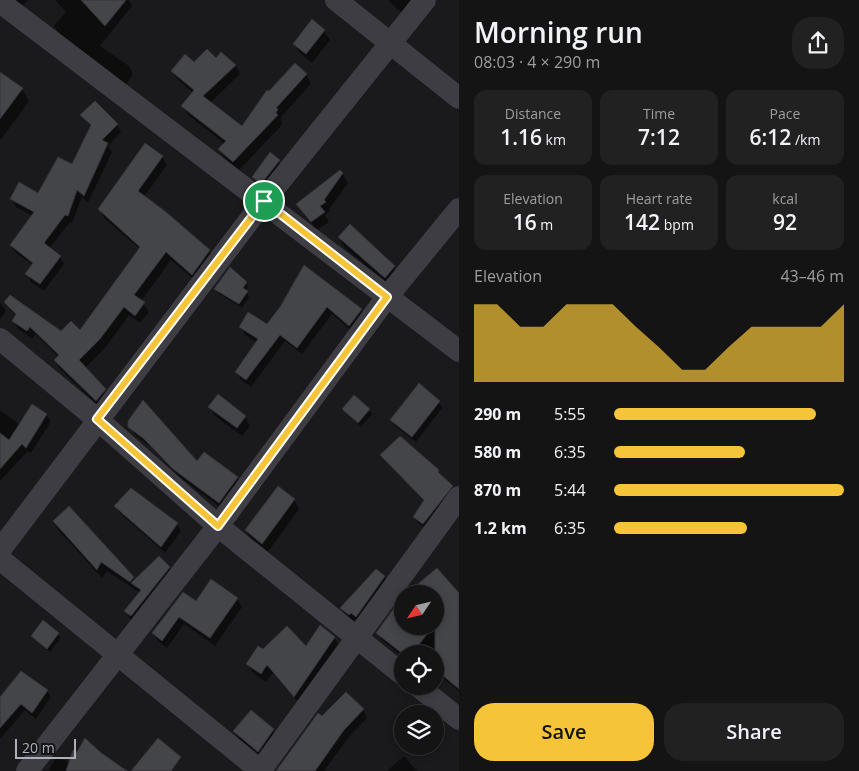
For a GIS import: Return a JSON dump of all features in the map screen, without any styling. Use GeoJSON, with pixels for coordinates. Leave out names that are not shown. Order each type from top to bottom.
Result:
{"type":"FeatureCollection","features":[{"type":"Feature","properties":{"kind":"street"},"geometry":{"type":"LineString","coordinates":[[336,0],[390,45],[459,98]]}},
{"type":"Feature","properties":{"kind":"street"},"geometry":{"type":"LineString","coordinates":[[0,550],[97,419],[264,201],[425,0]]}},
{"type":"Feature","properties":{"kind":"street"},"geometry":{"type":"LineString","coordinates":[[0,2],[264,201],[459,352]]}},
{"type":"Feature","properties":{"kind":"street"},"geometry":{"type":"LineString","coordinates":[[27,771],[117,653],[218,526],[387,297],[459,209]]}},
{"type":"Feature","properties":{"kind":"street"},"geometry":{"type":"LineString","coordinates":[[0,339],[97,419],[218,526],[394,667]]}},
{"type":"Feature","properties":{"kind":"street"},"geometry":{"type":"LineString","coordinates":[[0,559],[261,771],[459,497]]}},
{"type":"Feature","properties":{"kind":"street"},"geometry":{"type":"LineString","coordinates":[[429,695],[459,719]]}},
{"type":"Feature","properties":{"kind":"building"},"geometry":{"type":"Polygon","coordinates":[[[81,0],[126,0],[105,26],[81,0]]]}},
{"type":"Feature","properties":{"kind":"building"},"geometry":{"type":"Polygon","coordinates":[[[312,19],[325,30],[306,54],[293,44],[312,19]]]}},
{"type":"Feature","properties":{"kind":"building"},"geometry":{"type":"Polygon","coordinates":[[[207,49],[216,58],[221,52],[236,65],[203,96],[242,126],[267,90],[269,91],[295,63],[307,74],[276,108],[278,109],[276,113],[278,115],[233,162],[218,149],[226,141],[181,106],[194,90],[171,71],[185,54],[194,62],[207,49]]]}},
{"type":"Feature","properties":{"kind":"building"},"geometry":{"type":"Polygon","coordinates":[[[0,72],[23,88],[0,119],[0,72]]]}},
{"type":"Feature","properties":{"kind":"building"},"geometry":{"type":"Polygon","coordinates":[[[95,101],[118,124],[102,140],[108,143],[84,196],[77,190],[68,216],[65,215],[44,243],[61,256],[40,284],[25,274],[33,263],[10,245],[34,212],[10,199],[19,182],[38,193],[58,157],[72,164],[91,125],[80,115],[95,101]]]}},
{"type":"Feature","properties":{"kind":"building"},"geometry":{"type":"Polygon","coordinates":[[[145,143],[163,156],[138,191],[166,212],[210,250],[192,275],[166,252],[134,295],[145,302],[135,316],[124,307],[100,339],[79,360],[106,389],[96,401],[54,360],[59,355],[30,327],[27,331],[12,321],[16,314],[4,302],[10,295],[61,331],[71,321],[80,330],[140,247],[98,209],[145,143]]]}},
{"type":"Feature","properties":{"kind":"building"},"geometry":{"type":"Polygon","coordinates":[[[270,152],[280,160],[261,184],[252,177],[270,152]]]}},
{"type":"Feature","properties":{"kind":"building"},"geometry":{"type":"Polygon","coordinates":[[[340,170],[343,173],[324,200],[326,202],[320,206],[325,212],[311,222],[296,204],[340,170]]]}},
{"type":"Feature","properties":{"kind":"building"},"geometry":{"type":"Polygon","coordinates":[[[350,224],[395,266],[385,278],[338,237],[350,224]]]}},
{"type":"Feature","properties":{"kind":"building"},"geometry":{"type":"Polygon","coordinates":[[[304,265],[362,309],[349,326],[327,307],[297,348],[280,335],[246,380],[235,372],[258,339],[239,327],[248,312],[267,324],[280,307],[304,265]]]}},
{"type":"Feature","properties":{"kind":"building"},"geometry":{"type":"Polygon","coordinates":[[[230,267],[247,282],[243,288],[248,291],[239,304],[214,289],[230,267]]]}},
{"type":"Feature","properties":{"kind":"building"},"geometry":{"type":"Polygon","coordinates":[[[419,383],[440,401],[412,437],[390,420],[419,383]]]}},
{"type":"Feature","properties":{"kind":"building"},"geometry":{"type":"Polygon","coordinates":[[[218,394],[246,416],[237,428],[208,407],[218,394]]]}},
{"type":"Feature","properties":{"kind":"building"},"geometry":{"type":"Polygon","coordinates":[[[354,395],[370,409],[358,423],[342,409],[354,395]]]}},
{"type":"Feature","properties":{"kind":"building"},"geometry":{"type":"Polygon","coordinates":[[[143,400],[197,461],[204,452],[238,477],[219,503],[173,469],[144,439],[128,427],[128,421],[143,400]]]}},
{"type":"Feature","properties":{"kind":"building"},"geometry":{"type":"Polygon","coordinates":[[[32,404],[47,414],[26,448],[22,444],[0,469],[0,433],[9,440],[32,404]]]}},
{"type":"Feature","properties":{"kind":"building"},"geometry":{"type":"Polygon","coordinates":[[[400,436],[439,470],[438,472],[453,486],[423,524],[413,517],[424,500],[380,455],[400,436]]]}},
{"type":"Feature","properties":{"kind":"building"},"geometry":{"type":"Polygon","coordinates":[[[278,486],[295,499],[262,544],[245,530],[278,486]]]}},
{"type":"Feature","properties":{"kind":"building"},"geometry":{"type":"Polygon","coordinates":[[[131,488],[178,523],[161,547],[114,506],[131,488]]]}},
{"type":"Feature","properties":{"kind":"building"},"geometry":{"type":"Polygon","coordinates":[[[69,506],[134,577],[130,582],[101,562],[97,570],[53,521],[69,506]]]}},
{"type":"Feature","properties":{"kind":"building"},"geometry":{"type":"Polygon","coordinates":[[[159,556],[170,567],[131,616],[124,611],[141,590],[131,583],[159,556]]]}},
{"type":"Feature","properties":{"kind":"building"},"geometry":{"type":"Polygon","coordinates":[[[437,568],[459,593],[459,689],[444,676],[444,645],[435,645],[435,635],[444,635],[444,585],[417,585],[437,568]]]}},
{"type":"Feature","properties":{"kind":"building"},"geometry":{"type":"Polygon","coordinates":[[[376,569],[385,576],[356,617],[351,613],[349,615],[340,608],[376,569]]]}},
{"type":"Feature","properties":{"kind":"building"},"geometry":{"type":"Polygon","coordinates":[[[211,579],[238,598],[210,638],[179,617],[162,641],[152,633],[183,592],[196,601],[211,579]]]}},
{"type":"Feature","properties":{"kind":"building"},"geometry":{"type":"Polygon","coordinates":[[[394,608],[394,635],[426,635],[419,645],[394,645],[394,647],[376,633],[394,608]]]}},
{"type":"Feature","properties":{"kind":"building"},"geometry":{"type":"Polygon","coordinates":[[[43,620],[59,633],[47,649],[31,636],[43,620]]]}},
{"type":"Feature","properties":{"kind":"building"},"geometry":{"type":"Polygon","coordinates":[[[320,625],[335,637],[294,697],[267,665],[261,674],[246,664],[258,646],[263,649],[287,626],[306,646],[320,625]]]}},
{"type":"Feature","properties":{"kind":"building"},"geometry":{"type":"Polygon","coordinates":[[[21,671],[48,690],[32,713],[21,704],[0,728],[0,697],[21,671]]]}},
{"type":"Feature","properties":{"kind":"building"},"geometry":{"type":"Polygon","coordinates":[[[346,692],[364,709],[344,730],[315,771],[276,771],[318,713],[322,716],[346,692]]]}},
{"type":"Feature","properties":{"kind":"building"},"geometry":{"type":"Polygon","coordinates":[[[251,710],[274,729],[258,752],[233,731],[251,710]]]}},
{"type":"Feature","properties":{"kind":"building"},"geometry":{"type":"Polygon","coordinates":[[[85,738],[100,752],[127,771],[66,771],[73,750],[77,752],[85,738]]]}},
{"type":"Feature","properties":{"kind":"building"},"geometry":{"type":"Polygon","coordinates":[[[158,738],[181,757],[171,771],[131,771],[158,738]]]}},
{"type":"Feature","properties":{"kind":"route"},"geometry":{"type":"LineString","coordinates":[[264,201],[387,297],[218,526],[97,419],[264,201]]}}]}
